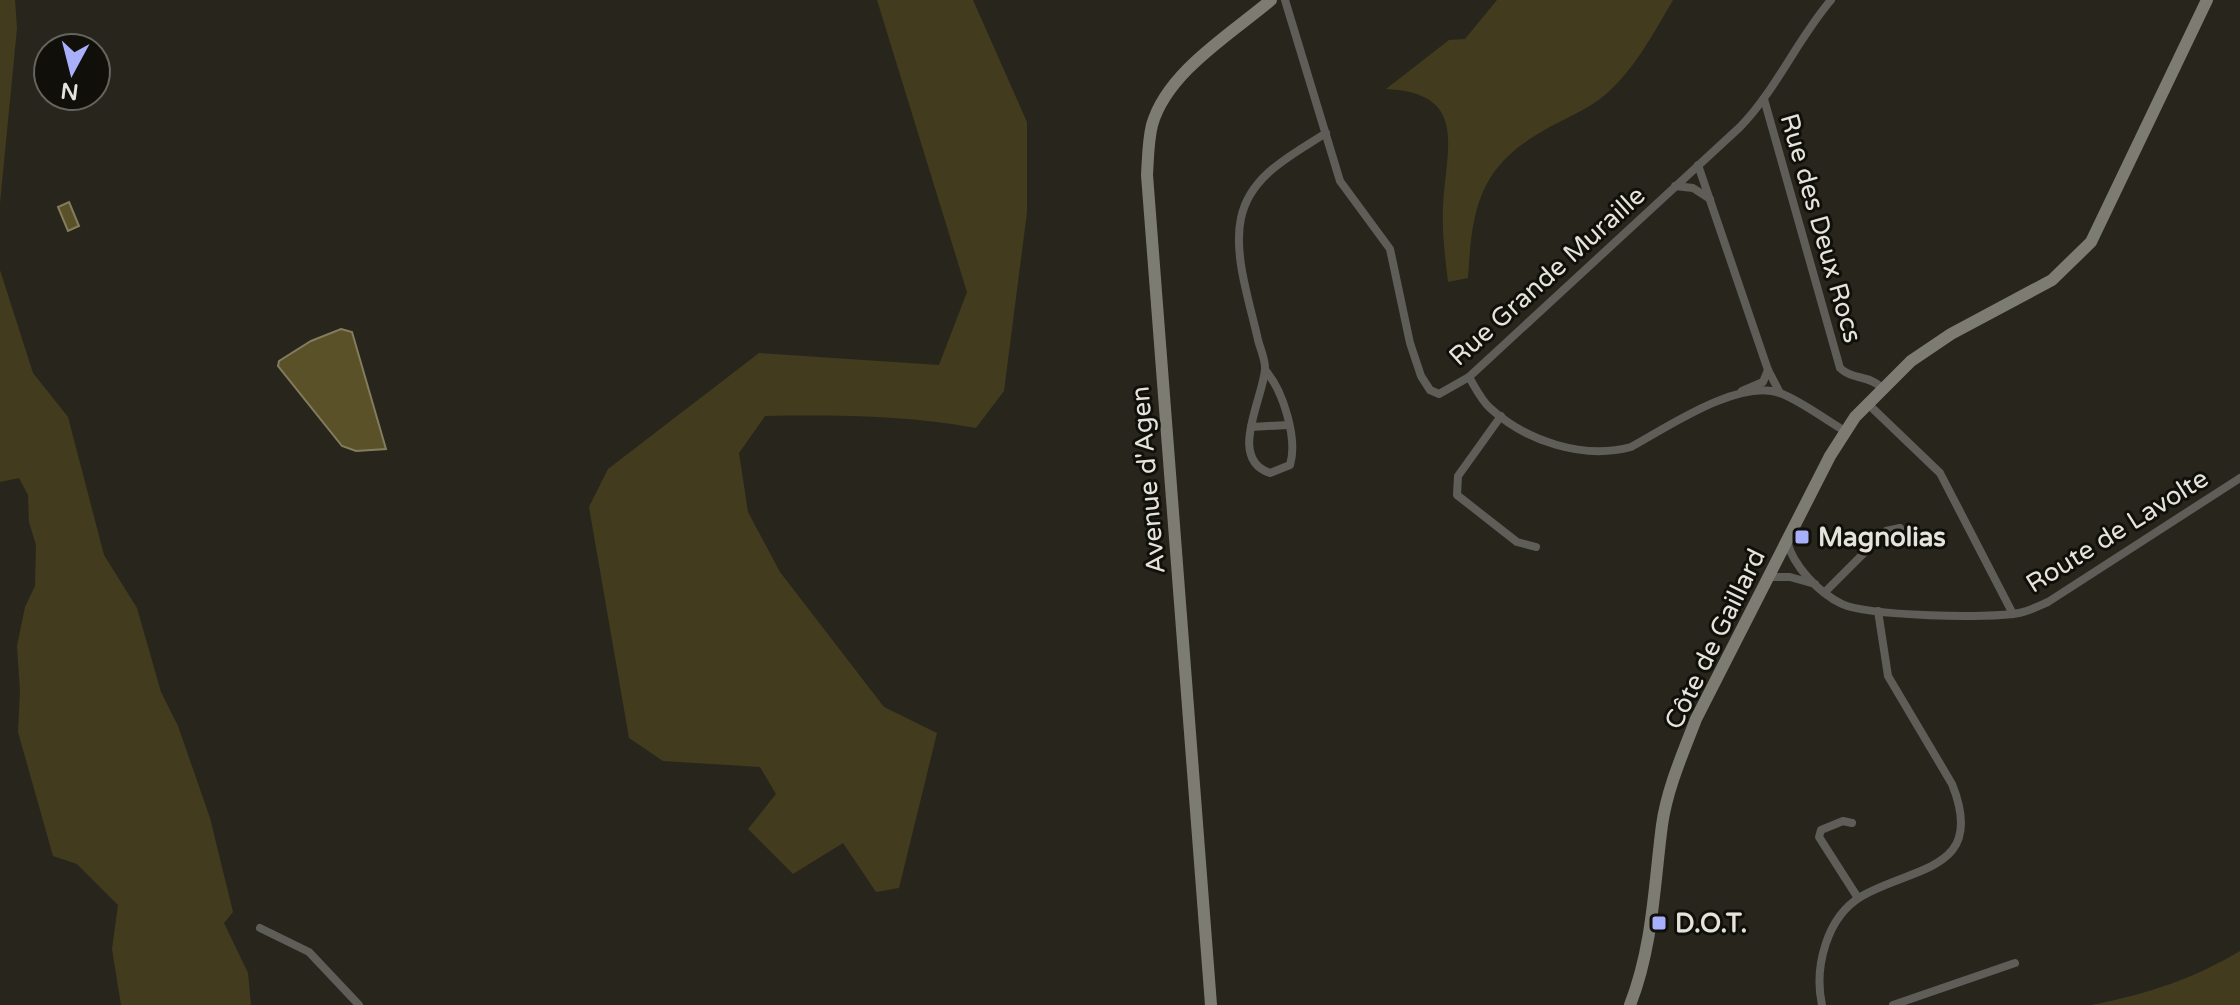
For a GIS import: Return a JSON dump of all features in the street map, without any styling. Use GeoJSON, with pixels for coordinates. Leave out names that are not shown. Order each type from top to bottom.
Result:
{"type":"FeatureCollection","features":[{"type":"Feature","properties":{"kind":"street","name":"Avenue d'Agen"},"geometry":{"type":"LineString","coordinates":[[1211,1005],[1147,175],[1151,129],[1160,106],[1188,72],[1271,0]]}},
{"type":"Feature","properties":{"kind":"street","name":"Rue Grande Muraille"},"geometry":{"type":"LineString","coordinates":[[1285,0],[1340,181],[1390,249],[1410,343],[1421,376],[1430,390],[1439,394],[1469,377],[1698,165],[1764,99],[1794,48],[1831,0]]}},
{"type":"Feature","properties":{"kind":"street","name":"Côte de Gaillard"},"geometry":{"type":"LineString","coordinates":[[1630,1005],[1647,953],[1662,823],[1683,753],[1696,719],[1845,431],[1881,387],[1940,342],[2052,280],[2081,256],[2125,175],[2207,0]]}},
{"type":"Feature","properties":{"kind":"street","name":"Rue des Deux Rocs"},"geometry":{"type":"LineString","coordinates":[[1764,99],[1840,368],[1848,374],[1872,379],[1881,387]]}},
{"type":"Feature","properties":{"kind":"street"},"geometry":{"type":"LineString","coordinates":[[1265,370],[1251,427],[1249,459],[1256,469],[1270,473],[1284,470],[1292,461],[1288,425],[1278,391],[1265,370],[1240,252],[1240,219],[1247,200],[1265,174],[1326,133]]}},
{"type":"Feature","properties":{"kind":"street"},"geometry":{"type":"LineString","coordinates":[[1698,165],[1768,370],[1780,393]]}},
{"type":"Feature","properties":{"kind":"street"},"geometry":{"type":"LineString","coordinates":[[1675,186],[1693,188],[1711,199]]}},
{"type":"Feature","properties":{"kind":"street"},"geometry":{"type":"LineString","coordinates":[[1469,377],[1488,407],[1554,444],[1580,451],[1615,451],[1722,398],[1763,382],[1768,370]]}},
{"type":"Feature","properties":{"kind":"street"},"geometry":{"type":"LineString","coordinates":[[1722,398],[1759,392],[1780,393],[1845,431]]}},
{"type":"Feature","properties":{"kind":"street"},"geometry":{"type":"LineString","coordinates":[[1769,577],[1790,577],[1822,589],[1847,605],[1878,611],[2013,614],[1940,473],[1867,403]]}},
{"type":"Feature","properties":{"kind":"street"},"geometry":{"type":"LineString","coordinates":[[1501,416],[1458,476],[1457,495],[1517,542],[1536,547]]}},
{"type":"Feature","properties":{"kind":"street"},"geometry":{"type":"LineString","coordinates":[[1251,427],[1288,425]]}},
{"type":"Feature","properties":{"kind":"street","name":"Route de Lavolte"},"geometry":{"type":"LineString","coordinates":[[2013,614],[2048,602],[2240,478]]}},
{"type":"Feature","properties":{"kind":"street"},"geometry":{"type":"LineString","coordinates":[[1822,589],[1886,531],[1900,528]]}},
{"type":"Feature","properties":{"kind":"street"},"geometry":{"type":"LineString","coordinates":[[1787,541],[1794,560],[1822,589]]}},
{"type":"Feature","properties":{"kind":"street"},"geometry":{"type":"LineString","coordinates":[[1822,1005],[1819,966],[1827,941],[1858,898],[1888,883],[1929,871],[1946,859],[1956,841],[1961,821],[1959,802],[1952,784],[1888,676],[1878,611]]}},
{"type":"Feature","properties":{"kind":"street"},"geometry":{"type":"LineString","coordinates":[[1852,823],[1834,823],[1821,830],[1819,837],[1858,898]]}},
{"type":"Feature","properties":{"kind":"street"},"geometry":{"type":"LineString","coordinates":[[260,928],[309,952],[359,1005]]}},
{"type":"Feature","properties":{"kind":"street"},"geometry":{"type":"LineString","coordinates":[[1893,1005],[2015,963]]}},
{"type":"Feature","properties":{"kind":"shaded area"},"geometry":{"type":"Polygon","coordinates":[[[0,0],[15,0],[17,28],[0,203],[0,0]]]}},
{"type":"Feature","properties":{"kind":"shaded area"},"geometry":{"type":"Polygon","coordinates":[[[877,0],[973,0],[1027,122],[1027,212],[1004,391],[976,428],[897,418],[765,416],[739,453],[748,512],[780,572],[884,707],[937,733],[899,888],[876,892],[843,843],[793,874],[748,829],[776,794],[760,767],[663,761],[629,738],[589,507],[608,469],[759,353],[939,365],[967,292],[877,0]]]}},
{"type":"Feature","properties":{"kind":"shaded area"},"geometry":{"type":"Polygon","coordinates":[[[1497,0],[1673,0],[1643,50],[1616,85],[1590,105],[1520,146],[1503,161],[1482,194],[1476,213],[1468,278],[1448,282],[1443,217],[1447,127],[1441,112],[1430,101],[1412,93],[1386,89],[1449,40],[1465,39],[1497,0]]]}},
{"type":"Feature","properties":{"kind":"shaded area"},"geometry":{"type":"Polygon","coordinates":[[[69,202],[79,226],[68,231],[58,207],[69,202]]]}},
{"type":"Feature","properties":{"kind":"shaded area"},"geometry":{"type":"Polygon","coordinates":[[[0,270],[33,373],[68,417],[104,555],[137,608],[161,692],[178,726],[210,818],[233,912],[224,923],[248,973],[251,1005],[121,1005],[112,949],[118,905],[77,864],[53,856],[18,732],[20,691],[17,646],[25,607],[35,586],[36,545],[29,522],[28,495],[19,478],[0,482],[0,270]]]}},
{"type":"Feature","properties":{"kind":"shaded area"},"geometry":{"type":"Polygon","coordinates":[[[341,329],[352,332],[386,449],[356,451],[342,446],[278,366],[279,361],[311,341],[341,329]]]}},
{"type":"Feature","properties":{"kind":"shaded area"},"geometry":{"type":"Polygon","coordinates":[[[2240,951],[2240,1005],[2091,1005],[2168,985],[2240,951]]]}},
{"type":"Feature","properties":{"kind":"place","name":"Magnolias"},"geometry":{"type":"Point","coordinates":[1802,537]}},
{"type":"Feature","properties":{"kind":"place","name":"D.O.T."},"geometry":{"type":"Point","coordinates":[1659,923]}}]}
